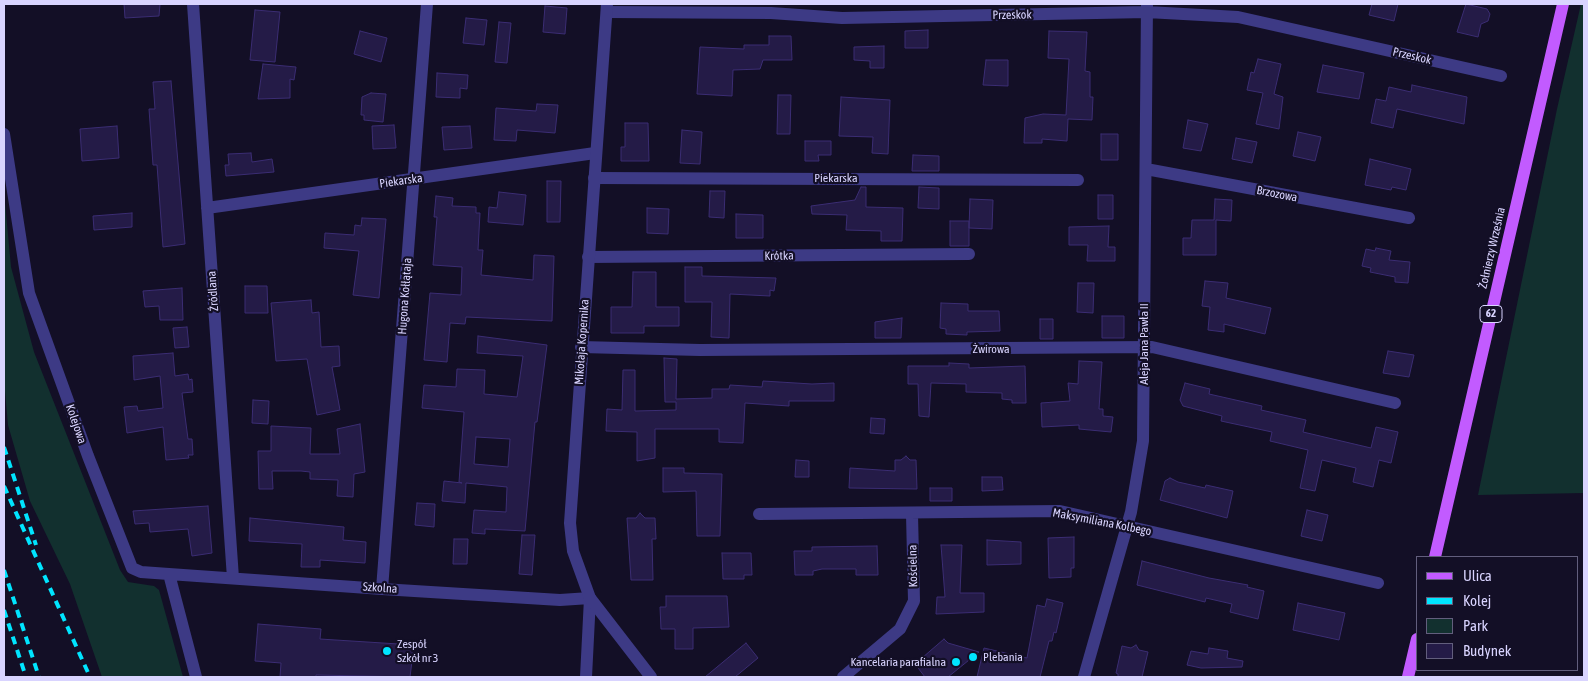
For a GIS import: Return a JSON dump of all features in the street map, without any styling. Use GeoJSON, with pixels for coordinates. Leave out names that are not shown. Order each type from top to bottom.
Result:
{"type":"FeatureCollection","features":[{"type":"Feature","properties":{"kind":"main road","name":"Żołnierzy Września"},"geometry":{"type":"LineString","coordinates":[[1435,556],[1562,4]]}},
{"type":"Feature","properties":{"kind":"main road"},"geometry":{"type":"LineString","coordinates":[[1408,677],[1416,642]]}},
{"type":"Feature","properties":{"kind":"street","name":"Źródlana"},"geometry":{"type":"LineString","coordinates":[[193,4],[233,578]]}},
{"type":"Feature","properties":{"kind":"street","name":"Hugona Kołłątaja"},"geometry":{"type":"LineString","coordinates":[[382,589],[427,4]]}},
{"type":"Feature","properties":{"kind":"street","name":"Przeskok"},"geometry":{"type":"LineString","coordinates":[[607,8],[771,13],[842,18],[1147,8],[1238,17],[1501,76]]}},
{"type":"Feature","properties":{"kind":"street","name":"Mikołaja Kopernika"},"geometry":{"type":"LineString","coordinates":[[586,677],[590,598],[573,551],[570,523],[581,347],[607,8]]}},
{"type":"Feature","properties":{"kind":"street","name":"Aleja Jana Pawła II"},"geometry":{"type":"LineString","coordinates":[[1084,677],[1127,525],[1140,468],[1143,442],[1147,8]]}},
{"type":"Feature","properties":{"kind":"street","name":"Kolejowa"},"geometry":{"type":"LineString","coordinates":[[4,134],[29,293],[88,456],[132,568],[136,571],[169,574]]}},
{"type":"Feature","properties":{"kind":"street","name":"Piekarska"},"geometry":{"type":"LineString","coordinates":[[207,208],[595,153]]}},
{"type":"Feature","properties":{"kind":"street","name":"Brzozowa"},"geometry":{"type":"LineString","coordinates":[[1146,169],[1409,218]]}},
{"type":"Feature","properties":{"kind":"street","name":"Piekarska"},"geometry":{"type":"LineString","coordinates":[[594,178],[1078,180]]}},
{"type":"Feature","properties":{"kind":"street","name":"Krótka"},"geometry":{"type":"LineString","coordinates":[[588,257],[969,254]]}},
{"type":"Feature","properties":{"kind":"street","name":"Żwirowa"},"geometry":{"type":"LineString","coordinates":[[581,347],[700,350],[1152,347],[1193,354],[1395,402]]}},
{"type":"Feature","properties":{"kind":"street","name":"Maksymiliana Kolbego"},"geometry":{"type":"LineString","coordinates":[[759,514],[912,514],[1060,511],[1378,583]]}},
{"type":"Feature","properties":{"kind":"street","name":"Kościelna"},"geometry":{"type":"LineString","coordinates":[[842,677],[900,629],[914,601],[912,514]]}},
{"type":"Feature","properties":{"kind":"street","name":"Szkolna"},"geometry":{"type":"LineString","coordinates":[[169,574],[560,600],[590,598]]}},
{"type":"Feature","properties":{"kind":"street"},"geometry":{"type":"LineString","coordinates":[[169,574],[196,677]]}},
{"type":"Feature","properties":{"kind":"street"},"geometry":{"type":"LineString","coordinates":[[590,598],[651,677]]}},
{"type":"Feature","properties":{"kind":"green space"},"geometry":{"type":"Polygon","coordinates":[[[1581,4],[1584,4],[1584,493],[1478,495],[1557,109],[1581,4]]]}},
{"type":"Feature","properties":{"kind":"green space"},"geometry":{"type":"Polygon","coordinates":[[[4,192],[11,267],[34,352],[120,570],[128,582],[154,586],[159,590],[183,677],[102,677],[70,584],[30,501],[8,425],[4,380],[4,192]]]}},
{"type":"Feature","properties":{"kind":"building"},"geometry":{"type":"Polygon","coordinates":[[[124,4],[160,4],[159,16],[125,18],[124,4]]]}},
{"type":"Feature","properties":{"kind":"building"},"geometry":{"type":"Polygon","coordinates":[[[1372,4],[1398,4],[1394,21],[1369,15],[1372,4]]]}},
{"type":"Feature","properties":{"kind":"building"},"geometry":{"type":"Polygon","coordinates":[[[1466,4],[1487,9],[1490,14],[1488,21],[1481,24],[1478,37],[1457,32],[1466,4]]]}},
{"type":"Feature","properties":{"kind":"building"},"geometry":{"type":"Polygon","coordinates":[[[545,6],[567,8],[565,34],[543,32],[545,6]]]}},
{"type":"Feature","properties":{"kind":"building"},"geometry":{"type":"Polygon","coordinates":[[[255,10],[280,12],[275,62],[250,60],[255,10]]]}},
{"type":"Feature","properties":{"kind":"building"},"geometry":{"type":"Polygon","coordinates":[[[466,18],[487,20],[484,45],[463,43],[466,18]]]}},
{"type":"Feature","properties":{"kind":"building"},"geometry":{"type":"Polygon","coordinates":[[[499,22],[511,23],[507,63],[495,62],[499,22]]]}},
{"type":"Feature","properties":{"kind":"building"},"geometry":{"type":"Polygon","coordinates":[[[928,30],[928,48],[905,48],[905,31],[928,30]]]}},
{"type":"Feature","properties":{"kind":"building"},"geometry":{"type":"Polygon","coordinates":[[[360,31],[387,38],[381,62],[354,54],[360,31]]]}},
{"type":"Feature","properties":{"kind":"building"},"geometry":{"type":"Polygon","coordinates":[[[1049,31],[1087,32],[1085,71],[1090,72],[1090,97],[1093,97],[1092,120],[1068,119],[1067,141],[1042,139],[1042,143],[1024,143],[1025,118],[1043,114],[1066,115],[1069,59],[1048,58],[1049,31]]]}},
{"type":"Feature","properties":{"kind":"building"},"geometry":{"type":"Polygon","coordinates":[[[769,36],[791,36],[792,60],[763,60],[760,69],[733,70],[732,96],[697,94],[700,47],[744,49],[744,45],[769,45],[769,36]]]}},
{"type":"Feature","properties":{"kind":"building"},"geometry":{"type":"Polygon","coordinates":[[[884,46],[884,68],[870,68],[870,61],[854,60],[854,47],[884,46]]]}},
{"type":"Feature","properties":{"kind":"building"},"geometry":{"type":"Polygon","coordinates":[[[1258,59],[1281,64],[1274,94],[1283,97],[1279,129],[1256,124],[1263,93],[1247,90],[1251,72],[1254,73],[1258,59]]]}},
{"type":"Feature","properties":{"kind":"building"},"geometry":{"type":"Polygon","coordinates":[[[986,60],[1008,60],[1008,86],[983,85],[986,60]]]}},
{"type":"Feature","properties":{"kind":"building"},"geometry":{"type":"Polygon","coordinates":[[[263,64],[296,67],[294,80],[290,79],[290,98],[258,99],[263,64]]]}},
{"type":"Feature","properties":{"kind":"building"},"geometry":{"type":"Polygon","coordinates":[[[1323,65],[1364,73],[1359,99],[1317,92],[1323,65]]]}},
{"type":"Feature","properties":{"kind":"building"},"geometry":{"type":"Polygon","coordinates":[[[437,73],[468,75],[467,89],[460,88],[460,98],[436,97],[437,73]]]}},
{"type":"Feature","properties":{"kind":"building"},"geometry":{"type":"Polygon","coordinates":[[[171,81],[185,244],[163,247],[157,165],[153,165],[149,109],[155,109],[153,82],[171,81]]]}},
{"type":"Feature","properties":{"kind":"building"},"geometry":{"type":"Polygon","coordinates":[[[1412,85],[1467,97],[1464,124],[1397,109],[1393,128],[1371,123],[1376,99],[1386,101],[1389,87],[1411,92],[1412,85]]]}},
{"type":"Feature","properties":{"kind":"building"},"geometry":{"type":"Polygon","coordinates":[[[371,93],[386,94],[383,122],[364,120],[364,115],[361,115],[362,97],[371,93]]]}},
{"type":"Feature","properties":{"kind":"building"},"geometry":{"type":"Polygon","coordinates":[[[778,95],[791,95],[790,134],[777,134],[778,95]]]}},
{"type":"Feature","properties":{"kind":"building"},"geometry":{"type":"Polygon","coordinates":[[[841,97],[890,100],[888,154],[872,153],[873,137],[839,136],[841,97]]]}},
{"type":"Feature","properties":{"kind":"building"},"geometry":{"type":"Polygon","coordinates":[[[537,104],[558,105],[555,133],[517,130],[516,141],[494,140],[496,108],[536,111],[537,104]]]}},
{"type":"Feature","properties":{"kind":"building"},"geometry":{"type":"Polygon","coordinates":[[[1188,120],[1208,124],[1201,151],[1183,148],[1188,120]]]}},
{"type":"Feature","properties":{"kind":"building"},"geometry":{"type":"Polygon","coordinates":[[[625,123],[648,123],[649,161],[621,161],[621,147],[625,147],[625,123]]]}},
{"type":"Feature","properties":{"kind":"building"},"geometry":{"type":"Polygon","coordinates":[[[394,125],[396,148],[373,149],[372,126],[394,125]]]}},
{"type":"Feature","properties":{"kind":"building"},"geometry":{"type":"Polygon","coordinates":[[[117,126],[119,158],[82,161],[80,129],[117,126]]]}},
{"type":"Feature","properties":{"kind":"building"},"geometry":{"type":"Polygon","coordinates":[[[470,126],[472,148],[444,150],[442,127],[470,126]]]}},
{"type":"Feature","properties":{"kind":"building"},"geometry":{"type":"Polygon","coordinates":[[[682,130],[702,132],[700,164],[680,163],[682,130]]]}},
{"type":"Feature","properties":{"kind":"building"},"geometry":{"type":"Polygon","coordinates":[[[1298,132],[1321,137],[1315,161],[1293,156],[1298,132]]]}},
{"type":"Feature","properties":{"kind":"building"},"geometry":{"type":"Polygon","coordinates":[[[1101,134],[1118,134],[1118,160],[1101,160],[1101,134]]]}},
{"type":"Feature","properties":{"kind":"building"},"geometry":{"type":"Polygon","coordinates":[[[1236,138],[1257,142],[1252,163],[1232,159],[1236,138]]]}},
{"type":"Feature","properties":{"kind":"building"},"geometry":{"type":"Polygon","coordinates":[[[805,141],[831,141],[831,155],[818,155],[819,161],[805,161],[805,141]]]}},
{"type":"Feature","properties":{"kind":"building"},"geometry":{"type":"Polygon","coordinates":[[[251,153],[252,162],[272,159],[274,172],[226,176],[225,165],[229,165],[228,154],[251,153]]]}},
{"type":"Feature","properties":{"kind":"building"},"geometry":{"type":"Polygon","coordinates":[[[913,155],[939,156],[939,171],[912,171],[913,155]]]}},
{"type":"Feature","properties":{"kind":"building"},"geometry":{"type":"Polygon","coordinates":[[[1370,159],[1411,169],[1406,190],[1392,187],[1391,190],[1365,185],[1370,159]]]}},
{"type":"Feature","properties":{"kind":"building"},"geometry":{"type":"Polygon","coordinates":[[[547,181],[561,181],[560,222],[547,222],[547,181]]]}},
{"type":"Feature","properties":{"kind":"building"},"geometry":{"type":"Polygon","coordinates":[[[861,187],[866,187],[866,207],[903,208],[902,241],[881,241],[881,231],[846,230],[847,215],[812,214],[811,206],[855,200],[861,187]]]}},
{"type":"Feature","properties":{"kind":"building"},"geometry":{"type":"Polygon","coordinates":[[[919,187],[939,188],[939,209],[918,208],[919,187]]]}},
{"type":"Feature","properties":{"kind":"building"},"geometry":{"type":"Polygon","coordinates":[[[710,191],[725,191],[724,218],[709,217],[710,191]]]}},
{"type":"Feature","properties":{"kind":"building"},"geometry":{"type":"Polygon","coordinates":[[[499,192],[526,195],[523,225],[488,222],[489,207],[497,208],[499,192]]]}},
{"type":"Feature","properties":{"kind":"building"},"geometry":{"type":"Polygon","coordinates":[[[1098,195],[1113,195],[1113,219],[1098,219],[1098,195]]]}},
{"type":"Feature","properties":{"kind":"building"},"geometry":{"type":"Polygon","coordinates":[[[436,196],[453,198],[452,206],[476,207],[476,213],[480,213],[478,250],[483,250],[481,275],[533,280],[534,255],[554,256],[552,321],[466,317],[465,324],[450,323],[447,362],[424,360],[430,293],[461,295],[462,267],[433,265],[437,217],[434,217],[436,196]]]}},
{"type":"Feature","properties":{"kind":"building"},"geometry":{"type":"Polygon","coordinates":[[[970,199],[993,200],[992,229],[969,228],[970,199]]]}},
{"type":"Feature","properties":{"kind":"building"},"geometry":{"type":"Polygon","coordinates":[[[1215,199],[1232,200],[1231,221],[1216,220],[1216,255],[1183,255],[1183,238],[1191,238],[1192,220],[1214,220],[1215,199]]]}},
{"type":"Feature","properties":{"kind":"building"},"geometry":{"type":"Polygon","coordinates":[[[647,208],[669,209],[668,234],[647,233],[647,208]]]}},
{"type":"Feature","properties":{"kind":"building"},"geometry":{"type":"Polygon","coordinates":[[[132,213],[132,227],[94,230],[93,216],[132,213]]]}},
{"type":"Feature","properties":{"kind":"building"},"geometry":{"type":"Polygon","coordinates":[[[736,214],[763,215],[763,238],[736,238],[736,214]]]}},
{"type":"Feature","properties":{"kind":"building"},"geometry":{"type":"Polygon","coordinates":[[[362,218],[386,219],[379,298],[353,295],[359,251],[324,248],[325,233],[354,235],[355,225],[361,226],[362,218]]]}},
{"type":"Feature","properties":{"kind":"building"},"geometry":{"type":"Polygon","coordinates":[[[950,221],[969,221],[969,246],[950,246],[950,221]]]}},
{"type":"Feature","properties":{"kind":"building"},"geometry":{"type":"Polygon","coordinates":[[[1109,226],[1108,247],[1115,247],[1115,261],[1087,261],[1088,245],[1069,245],[1069,227],[1109,226]]]}},
{"type":"Feature","properties":{"kind":"building"},"geometry":{"type":"Polygon","coordinates":[[[1376,248],[1391,251],[1389,260],[1410,262],[1408,283],[1395,282],[1395,277],[1370,272],[1371,268],[1362,266],[1366,249],[1375,251],[1376,248]]]}},
{"type":"Feature","properties":{"kind":"building"},"geometry":{"type":"Polygon","coordinates":[[[685,267],[702,267],[702,276],[776,278],[774,291],[770,290],[770,296],[730,294],[729,338],[711,337],[712,302],[685,302],[685,267]]]}},
{"type":"Feature","properties":{"kind":"building"},"geometry":{"type":"Polygon","coordinates":[[[633,272],[656,272],[656,307],[679,307],[679,326],[644,326],[644,333],[611,333],[611,307],[632,307],[633,272]]]}},
{"type":"Feature","properties":{"kind":"building"},"geometry":{"type":"Polygon","coordinates":[[[1205,281],[1228,283],[1226,298],[1271,308],[1265,334],[1224,324],[1224,332],[1208,330],[1210,307],[1202,306],[1205,281]]]}},
{"type":"Feature","properties":{"kind":"building"},"geometry":{"type":"Polygon","coordinates":[[[1078,283],[1094,283],[1093,313],[1077,312],[1078,283]]]}},
{"type":"Feature","properties":{"kind":"building"},"geometry":{"type":"Polygon","coordinates":[[[245,286],[267,286],[268,313],[245,313],[245,286]]]}},
{"type":"Feature","properties":{"kind":"building"},"geometry":{"type":"Polygon","coordinates":[[[182,288],[183,320],[160,320],[159,306],[145,307],[143,291],[182,288]]]}},
{"type":"Feature","properties":{"kind":"building"},"geometry":{"type":"Polygon","coordinates":[[[311,300],[312,313],[319,312],[321,347],[339,346],[340,366],[332,367],[340,410],[317,415],[307,359],[276,361],[271,303],[311,300]]]}},
{"type":"Feature","properties":{"kind":"building"},"geometry":{"type":"Polygon","coordinates":[[[941,303],[968,304],[968,311],[999,311],[1000,331],[967,332],[967,335],[946,334],[946,329],[940,328],[941,303]]]}},
{"type":"Feature","properties":{"kind":"building"},"geometry":{"type":"Polygon","coordinates":[[[1102,316],[1124,316],[1124,338],[1102,338],[1102,316]]]}},
{"type":"Feature","properties":{"kind":"building"},"geometry":{"type":"Polygon","coordinates":[[[902,318],[901,338],[875,338],[875,322],[902,318]]]}},
{"type":"Feature","properties":{"kind":"building"},"geometry":{"type":"Polygon","coordinates":[[[1040,319],[1053,319],[1053,339],[1040,339],[1040,319]]]}},
{"type":"Feature","properties":{"kind":"building"},"geometry":{"type":"Polygon","coordinates":[[[187,327],[189,347],[175,348],[173,328],[187,327]]]}},
{"type":"Feature","properties":{"kind":"building"},"geometry":{"type":"Polygon","coordinates":[[[478,336],[547,345],[537,422],[535,422],[525,531],[485,529],[485,534],[472,533],[474,510],[506,512],[507,487],[466,483],[465,503],[442,501],[444,481],[462,483],[459,482],[464,412],[422,408],[424,385],[456,387],[457,369],[485,370],[484,394],[517,397],[523,356],[477,353],[478,336]],[[476,437],[474,464],[508,467],[510,439],[476,437]]]}},
{"type":"Feature","properties":{"kind":"building"},"geometry":{"type":"Polygon","coordinates":[[[1388,351],[1414,355],[1409,377],[1383,373],[1388,351]]]}},
{"type":"Feature","properties":{"kind":"building"},"geometry":{"type":"Polygon","coordinates":[[[173,353],[175,376],[188,374],[189,380],[192,379],[193,392],[182,393],[188,439],[192,439],[193,455],[188,455],[189,458],[166,460],[163,427],[127,433],[124,407],[137,406],[138,411],[163,408],[160,376],[134,380],[133,356],[173,353]]]}},
{"type":"Feature","properties":{"kind":"building"},"geometry":{"type":"Polygon","coordinates":[[[664,358],[677,359],[676,399],[712,398],[712,389],[729,389],[730,385],[762,387],[763,381],[812,384],[834,383],[834,401],[789,401],[789,406],[745,403],[743,443],[719,442],[719,429],[655,429],[655,458],[637,461],[637,432],[606,431],[607,409],[622,410],[623,370],[635,370],[635,411],[676,410],[676,402],[665,402],[664,358]]]}},
{"type":"Feature","properties":{"kind":"building"},"geometry":{"type":"Polygon","coordinates":[[[1079,361],[1102,362],[1099,409],[1103,409],[1103,416],[1113,417],[1111,432],[1079,429],[1079,425],[1042,427],[1041,403],[1070,401],[1068,383],[1078,384],[1079,361]]]}},
{"type":"Feature","properties":{"kind":"building"},"geometry":{"type":"Polygon","coordinates":[[[949,363],[969,364],[969,368],[1025,366],[1026,403],[1012,403],[1012,400],[1002,399],[1002,393],[966,392],[966,384],[931,383],[929,417],[919,416],[918,384],[908,384],[908,366],[949,366],[949,363]]]}},
{"type":"Feature","properties":{"kind":"building"},"geometry":{"type":"Polygon","coordinates":[[[1185,383],[1210,389],[1209,394],[1262,406],[1261,410],[1306,420],[1303,432],[1371,448],[1376,427],[1398,432],[1391,463],[1379,460],[1373,487],[1353,482],[1356,468],[1322,460],[1315,491],[1300,488],[1308,450],[1270,441],[1272,432],[1221,421],[1222,416],[1183,406],[1180,400],[1185,383]]]}},
{"type":"Feature","properties":{"kind":"building"},"geometry":{"type":"Polygon","coordinates":[[[253,400],[269,401],[268,424],[252,423],[253,400]]]}},
{"type":"Feature","properties":{"kind":"building"},"geometry":{"type":"Polygon","coordinates":[[[871,418],[885,419],[884,434],[870,433],[871,418]]]}},
{"type":"Feature","properties":{"kind":"building"},"geometry":{"type":"Polygon","coordinates":[[[360,424],[365,472],[354,474],[353,497],[337,496],[338,480],[310,479],[310,472],[301,471],[272,471],[273,489],[259,489],[258,451],[271,451],[271,426],[311,428],[310,454],[340,454],[337,429],[360,424]]]}},
{"type":"Feature","properties":{"kind":"building"},"geometry":{"type":"Polygon","coordinates":[[[906,456],[910,460],[916,460],[917,489],[849,488],[850,468],[895,471],[895,460],[901,460],[906,456]]]}},
{"type":"Feature","properties":{"kind":"building"},"geometry":{"type":"Polygon","coordinates":[[[796,460],[809,461],[809,477],[795,477],[796,460]]]}},
{"type":"Feature","properties":{"kind":"building"},"geometry":{"type":"Polygon","coordinates":[[[663,468],[684,468],[684,473],[722,474],[720,536],[697,536],[696,491],[663,492],[663,468]]]}},
{"type":"Feature","properties":{"kind":"building"},"geometry":{"type":"Polygon","coordinates":[[[982,477],[1002,477],[1003,490],[982,491],[982,477]]]}},
{"type":"Feature","properties":{"kind":"building"},"geometry":{"type":"Polygon","coordinates":[[[1170,478],[1178,482],[1205,488],[1206,485],[1233,491],[1227,518],[1160,500],[1165,481],[1170,478]]]}},
{"type":"Feature","properties":{"kind":"building"},"geometry":{"type":"Polygon","coordinates":[[[930,488],[952,488],[952,501],[930,501],[930,488]]]}},
{"type":"Feature","properties":{"kind":"building"},"geometry":{"type":"Polygon","coordinates":[[[417,503],[435,504],[434,527],[415,525],[417,503]]]}},
{"type":"Feature","properties":{"kind":"building"},"geometry":{"type":"Polygon","coordinates":[[[208,506],[212,553],[192,556],[188,529],[150,532],[149,523],[135,524],[133,511],[208,506]]]}},
{"type":"Feature","properties":{"kind":"building"},"geometry":{"type":"Polygon","coordinates":[[[1307,510],[1328,515],[1322,541],[1301,536],[1307,510]]]}},
{"type":"Feature","properties":{"kind":"building"},"geometry":{"type":"Polygon","coordinates":[[[640,513],[645,518],[655,518],[656,539],[652,539],[653,580],[631,580],[627,518],[636,518],[640,513]]]}},
{"type":"Feature","properties":{"kind":"building"},"geometry":{"type":"Polygon","coordinates":[[[250,518],[344,527],[343,540],[366,542],[365,563],[320,560],[320,567],[301,567],[302,544],[249,541],[250,518]]]}},
{"type":"Feature","properties":{"kind":"building"},"geometry":{"type":"Polygon","coordinates":[[[522,535],[535,535],[532,575],[519,574],[522,535]]]}},
{"type":"Feature","properties":{"kind":"building"},"geometry":{"type":"Polygon","coordinates":[[[1074,537],[1074,568],[1071,568],[1071,577],[1049,578],[1048,538],[1074,537]]]}},
{"type":"Feature","properties":{"kind":"building"},"geometry":{"type":"Polygon","coordinates":[[[454,539],[468,539],[467,564],[453,564],[454,539]]]}},
{"type":"Feature","properties":{"kind":"building"},"geometry":{"type":"Polygon","coordinates":[[[987,540],[1021,542],[1021,564],[987,565],[987,540]]]}},
{"type":"Feature","properties":{"kind":"building"},"geometry":{"type":"Polygon","coordinates":[[[941,545],[962,545],[960,593],[984,593],[984,612],[936,614],[937,597],[945,597],[941,545]]]}},
{"type":"Feature","properties":{"kind":"building"},"geometry":{"type":"Polygon","coordinates":[[[877,546],[878,575],[856,575],[856,569],[822,569],[813,571],[813,575],[795,575],[794,551],[812,551],[812,547],[877,546]]]}},
{"type":"Feature","properties":{"kind":"building"},"geometry":{"type":"Polygon","coordinates":[[[722,553],[751,553],[752,575],[744,575],[744,579],[723,579],[722,553]]]}},
{"type":"Feature","properties":{"kind":"building"},"geometry":{"type":"Polygon","coordinates":[[[1142,561],[1209,578],[1248,585],[1247,587],[1264,591],[1258,619],[1230,612],[1232,604],[1206,598],[1205,602],[1137,585],[1142,561]]]}},
{"type":"Feature","properties":{"kind":"building"},"geometry":{"type":"Polygon","coordinates":[[[666,596],[727,596],[729,627],[693,628],[693,649],[675,649],[675,629],[661,629],[660,607],[666,607],[666,596]]]}},
{"type":"Feature","properties":{"kind":"building"},"geometry":{"type":"Polygon","coordinates":[[[1047,599],[1063,603],[1056,633],[1054,632],[1052,641],[1049,641],[1040,677],[977,677],[984,648],[1027,658],[1037,605],[1045,607],[1047,599]]]}},
{"type":"Feature","properties":{"kind":"building"},"geometry":{"type":"Polygon","coordinates":[[[1298,603],[1345,613],[1339,640],[1293,630],[1298,603]]]}},
{"type":"Feature","properties":{"kind":"building"},"geometry":{"type":"Polygon","coordinates":[[[258,624],[321,629],[320,639],[414,645],[410,677],[316,675],[316,677],[280,677],[281,663],[255,661],[258,624]]]}},
{"type":"Feature","properties":{"kind":"building"},"geometry":{"type":"Polygon","coordinates":[[[944,639],[948,643],[979,652],[948,677],[925,677],[915,664],[944,639]]]}},
{"type":"Feature","properties":{"kind":"building"},"geometry":{"type":"Polygon","coordinates":[[[746,643],[758,658],[735,677],[705,677],[746,643]]]}},
{"type":"Feature","properties":{"kind":"building"},"geometry":{"type":"Polygon","coordinates":[[[1136,645],[1139,650],[1148,652],[1142,677],[1118,677],[1116,673],[1122,646],[1131,648],[1136,645]]]}},
{"type":"Feature","properties":{"kind":"building"},"geometry":{"type":"Polygon","coordinates":[[[1209,648],[1228,651],[1227,658],[1243,661],[1242,667],[1201,668],[1187,665],[1191,651],[1208,654],[1209,648]]]}},
{"type":"Feature","properties":{"kind":"railway"},"geometry":{"type":"LineString","coordinates":[[4,447],[36,545]]}},
{"type":"Feature","properties":{"kind":"railway"},"geometry":{"type":"LineString","coordinates":[[4,486],[90,677]]}},
{"type":"Feature","properties":{"kind":"railway"},"geometry":{"type":"LineString","coordinates":[[4,570],[39,677]]}},
{"type":"Feature","properties":{"kind":"railway"},"geometry":{"type":"LineString","coordinates":[[4,610],[26,677]]}},
{"type":"Feature","properties":{"kind":"place","name":"Zespół Szkół nr 3"},"geometry":{"type":"Point","coordinates":[387,651]}},
{"type":"Feature","properties":{"kind":"place","name":"Plebania"},"geometry":{"type":"Point","coordinates":[973,657]}},
{"type":"Feature","properties":{"kind":"place","name":"Kancelaria parafialna"},"geometry":{"type":"Point","coordinates":[956,662]}}]}
